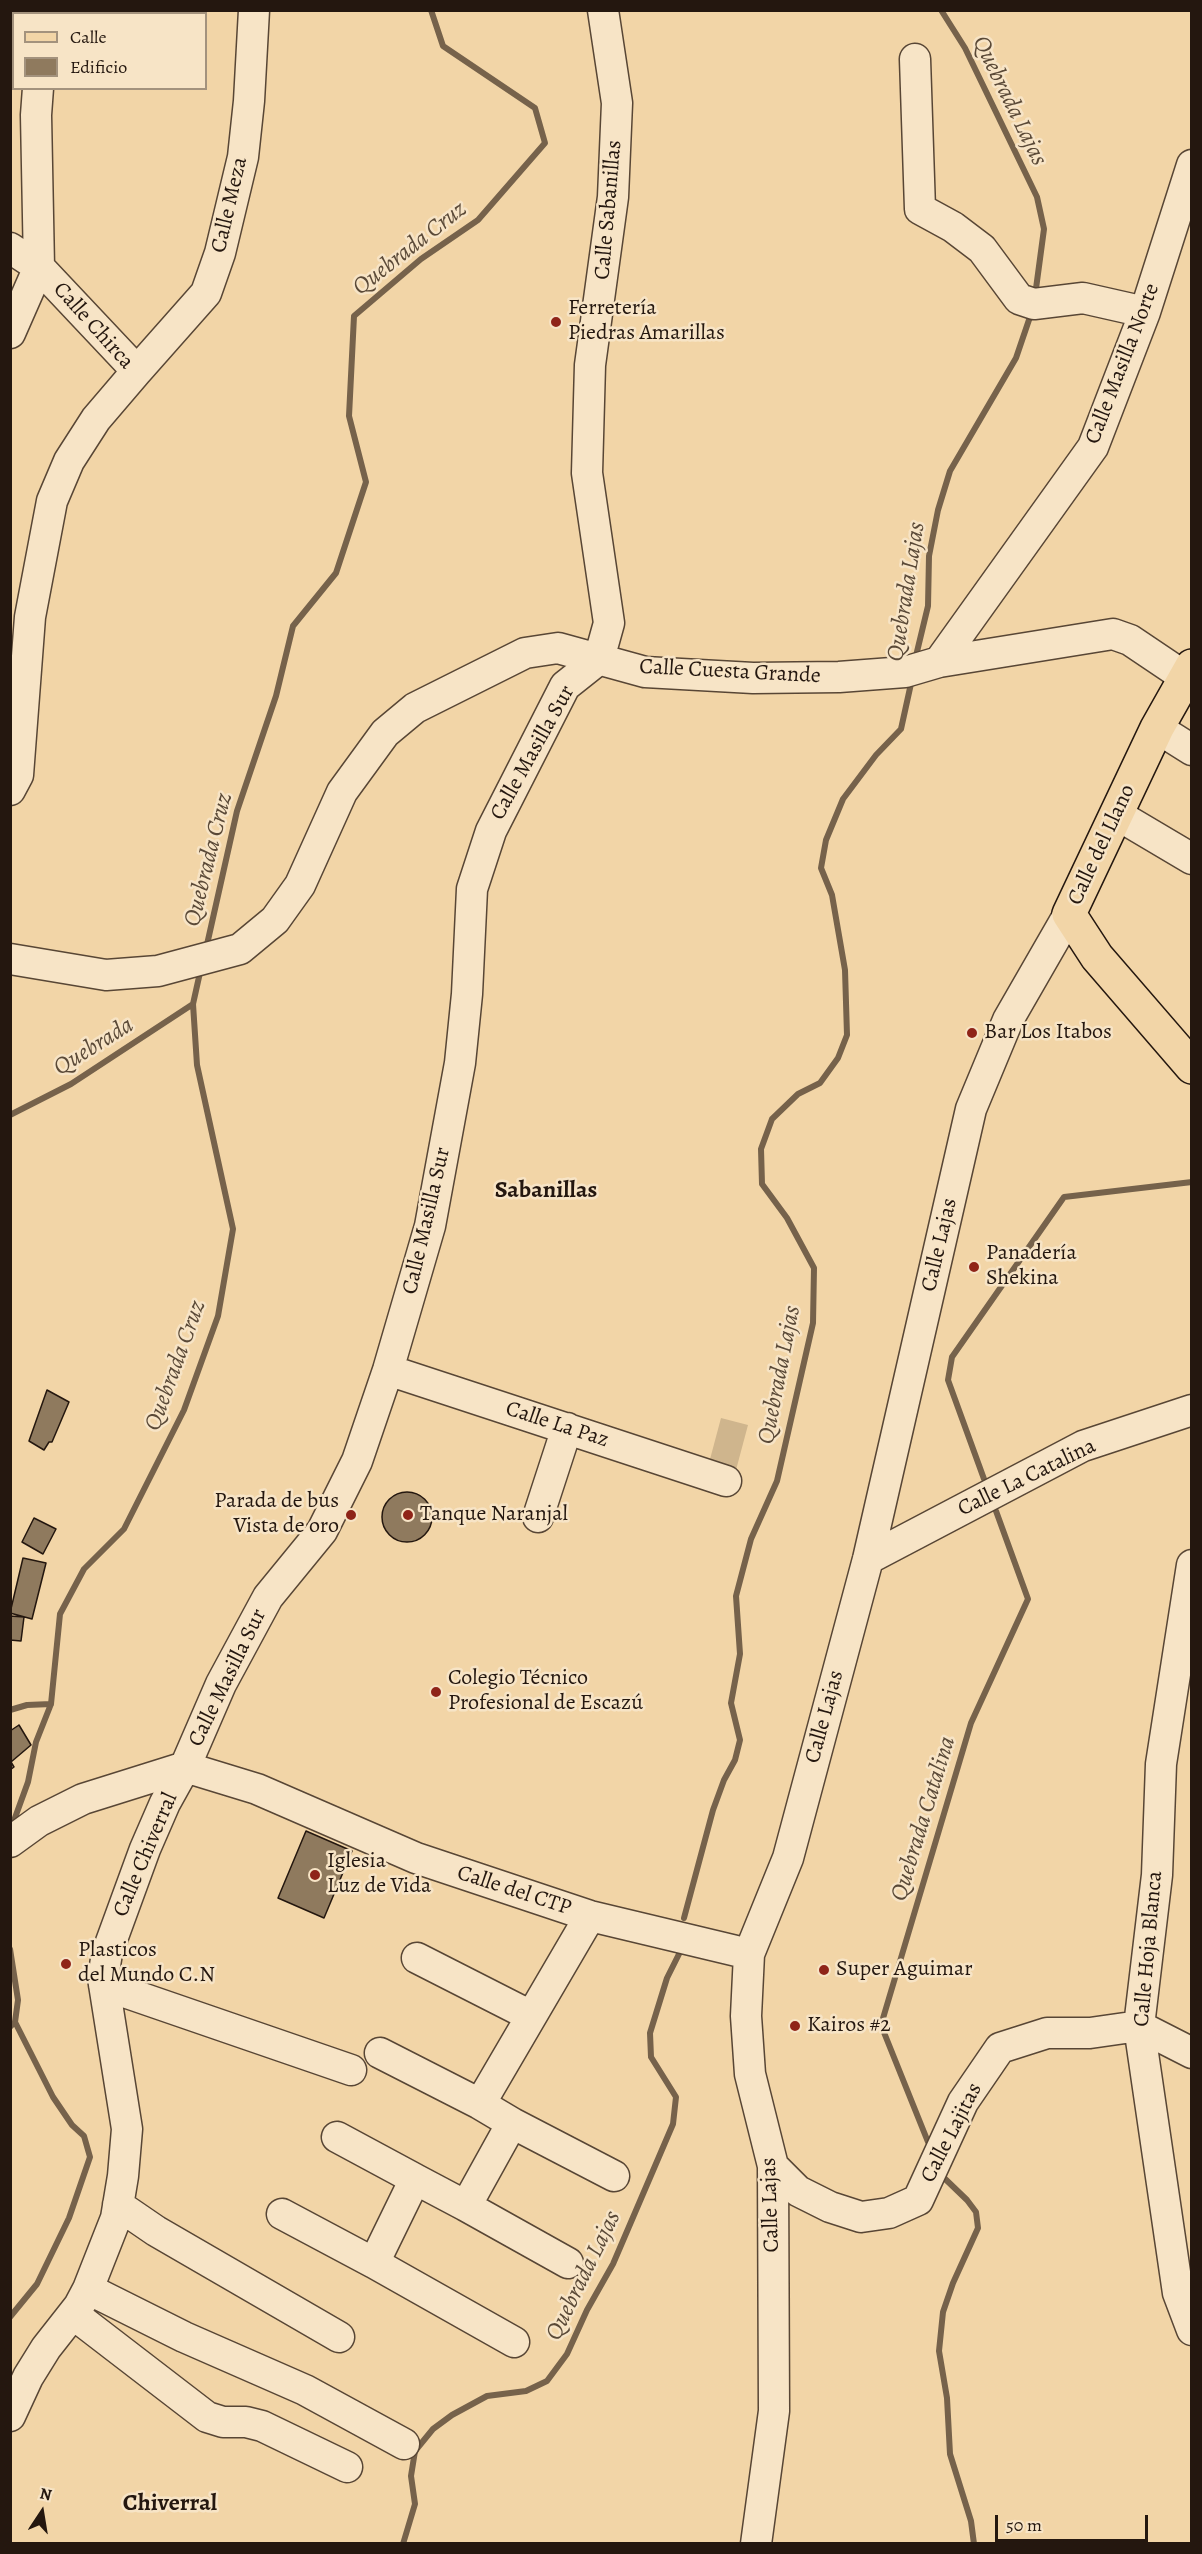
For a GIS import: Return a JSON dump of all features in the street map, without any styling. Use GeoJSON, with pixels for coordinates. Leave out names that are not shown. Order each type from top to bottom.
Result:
{"type":"FeatureCollection","features":[{"type":"Feature","properties":{"kind":"main road","name":"Calle del Llano"},"geometry":{"type":"LineString","coordinates":[[1188,672],[1157,728],[1069,914],[1097,957],[1191,1067]]}},
{"type":"Feature","properties":{"kind":"street","name":"Calle Meza"},"geometry":{"type":"LineString","coordinates":[[137,371],[206,293],[220,253],[243,157],[249,101],[254,10]]}},
{"type":"Feature","properties":{"kind":"street","name":"Calle Sabanillas"},"geometry":{"type":"LineString","coordinates":[[599,659],[609,623],[587,473],[590,377],[613,197],[617,104],[603,10]]}},
{"type":"Feature","properties":{"kind":"street"},"geometry":{"type":"LineString","coordinates":[[915,59],[920,209],[953,227],[982,249],[1019,299],[1034,304],[1083,298],[1145,312]]}},
{"type":"Feature","properties":{"kind":"street","name":"Calle Chirca"},"geometry":{"type":"LineString","coordinates":[[10,790],[18,775],[20,613],[52,501],[69,461],[96,419],[137,371],[39,267],[36,115],[38,90]]}},
{"type":"Feature","properties":{"kind":"street","name":"Calle Masilla Norte"},"geometry":{"type":"LineString","coordinates":[[939,662],[1093,447],[1145,312],[1182,234],[1191,165]]}},
{"type":"Feature","properties":{"kind":"street"},"geometry":{"type":"LineString","coordinates":[[10,248],[39,267],[10,333]]}},
{"type":"Feature","properties":{"kind":"street","name":"Calle Cuesta Grande"},"geometry":{"type":"LineString","coordinates":[[10,959],[106,975],[158,971],[240,949],[275,920],[300,885],[342,792],[385,733],[415,708],[525,653],[558,648],[645,672],[753,678],[838,677],[904,672],[939,662],[1113,634],[1130,640],[1188,672]]}},
{"type":"Feature","properties":{"kind":"street","name":"Calle Masilla Sur"},"geometry":{"type":"LineString","coordinates":[[185,1767],[221,1684],[248,1632],[268,1597],[322,1531],[357,1461],[388,1370],[430,1226],[460,1063],[467,994],[472,890],[491,831],[565,686],[599,659]]}},
{"type":"Feature","properties":{"kind":"street"},"geometry":{"type":"LineString","coordinates":[[1157,728],[1191,750]]}},
{"type":"Feature","properties":{"kind":"street"},"geometry":{"type":"LineString","coordinates":[[1116,814],[1191,859]]}},
{"type":"Feature","properties":{"kind":"street","name":"Calle Lajas"},"geometry":{"type":"LineString","coordinates":[[756,2544],[774,2411],[773,2166],[750,2074],[746,2016],[749,1954],[788,1858],[868,1559],[971,1109],[1008,1020],[1069,914]]}},
{"type":"Feature","properties":{"kind":"street","name":"Calle La Paz"},"geometry":{"type":"LineString","coordinates":[[388,1370],[726,1481]]}},
{"type":"Feature","properties":{"kind":"street","name":"Calle La Catalina"},"geometry":{"type":"LineString","coordinates":[[868,1559],[1083,1446],[1191,1410]]}},
{"type":"Feature","properties":{"kind":"street"},"geometry":{"type":"LineString","coordinates":[[538,1517],[567,1428]]}},
{"type":"Feature","properties":{"kind":"street","name":"Calle Hoja Blanca"},"geometry":{"type":"LineString","coordinates":[[1191,1565],[1161,1764],[1156,1875],[1139,2026],[1178,2293],[1191,2330]]}},
{"type":"Feature","properties":{"kind":"street"},"geometry":{"type":"LineString","coordinates":[[13,1840],[39,1821],[83,1799],[185,1767]]}},
{"type":"Feature","properties":{"kind":"street","name":"Calle del CTP"},"geometry":{"type":"LineString","coordinates":[[185,1767],[257,1790],[416,1858],[590,1916],[749,1954]]}},
{"type":"Feature","properties":{"kind":"street","name":"Calle Chiverral"},"geometry":{"type":"LineString","coordinates":[[10,2416],[28,2378],[46,2348],[81,2302],[116,2218],[127,2130],[104,1984],[107,1953],[141,1859],[165,1803],[185,1767]]}},
{"type":"Feature","properties":{"kind":"street"},"geometry":{"type":"LineString","coordinates":[[480,2104],[590,1916]]}},
{"type":"Feature","properties":{"kind":"street"},"geometry":{"type":"LineString","coordinates":[[417,1958],[531,2016]]}},
{"type":"Feature","properties":{"kind":"street"},"geometry":{"type":"LineString","coordinates":[[104,1984],[351,2070]]}},
{"type":"Feature","properties":{"kind":"street"},"geometry":{"type":"LineString","coordinates":[[1139,2026],[1191,2053]]}},
{"type":"Feature","properties":{"kind":"street","name":"Calle Lajitas"},"geometry":{"type":"LineString","coordinates":[[773,2166],[798,2191],[830,2207],[861,2217],[889,2213],[918,2200],[963,2102],[1000,2049],[1047,2033],[1090,2033],[1139,2026]]}},
{"type":"Feature","properties":{"kind":"street"},"geometry":{"type":"LineString","coordinates":[[380,2053],[614,2176]]}},
{"type":"Feature","properties":{"kind":"street"},"geometry":{"type":"LineString","coordinates":[[466,2206],[512,2123]]}},
{"type":"Feature","properties":{"kind":"street"},"geometry":{"type":"LineString","coordinates":[[337,2137],[568,2263]]}},
{"type":"Feature","properties":{"kind":"street"},"geometry":{"type":"LineString","coordinates":[[374,2263],[415,2179]]}},
{"type":"Feature","properties":{"kind":"street"},"geometry":{"type":"LineString","coordinates":[[118,2205],[156,2231],[339,2337]]}},
{"type":"Feature","properties":{"kind":"street"},"geometry":{"type":"LineString","coordinates":[[282,2214],[514,2342]]}},
{"type":"Feature","properties":{"kind":"street"},"geometry":{"type":"LineString","coordinates":[[81,2302],[184,2337],[305,2390],[404,2444]]}},
{"type":"Feature","properties":{"kind":"street"},"geometry":{"type":"LineString","coordinates":[[81,2302],[207,2417],[224,2422],[246,2422],[262,2426],[347,2467]]}},
{"type":"Feature","properties":{"kind":"shaded area"},"geometry":{"type":"Polygon","coordinates":[[[721,1418],[748,1425],[736,1470],[709,1463],[721,1418]]]}},
{"type":"Feature","properties":{"kind":"building"},"geometry":{"type":"Polygon","coordinates":[[[47,1390],[69,1402],[52,1442],[49,1442],[44,1450],[29,1441],[47,1390]]]}},
{"type":"Feature","properties":{"kind":"building","name":"Tanque Naranjal"},"geometry":{"type":"Polygon","coordinates":[[[402,1492],[412,1492],[425,1499],[432,1512],[432,1522],[425,1535],[412,1542],[402,1542],[393,1538],[386,1531],[382,1522],[382,1512],[386,1503],[393,1496],[402,1492]]]}},
{"type":"Feature","properties":{"kind":"building"},"geometry":{"type":"Polygon","coordinates":[[[34,1518],[56,1529],[43,1554],[22,1542],[34,1518]]]}},
{"type":"Feature","properties":{"kind":"building"},"geometry":{"type":"Polygon","coordinates":[[[23,1558],[46,1563],[32,1619],[10,1613],[23,1558]]]}},
{"type":"Feature","properties":{"kind":"building"},"geometry":{"type":"Polygon","coordinates":[[[10,1616],[24,1617],[21,1641],[10,1640],[10,1616]]]}},
{"type":"Feature","properties":{"kind":"building"},"geometry":{"type":"Polygon","coordinates":[[[19,1725],[31,1745],[11,1762],[14,1767],[10,1770],[10,1731],[19,1725]]]}},
{"type":"Feature","properties":{"kind":"building","name":"Iglesia Luz de Vida"},"geometry":{"type":"Polygon","coordinates":[[[306,1831],[352,1851],[324,1918],[278,1898],[306,1831]]]}},
{"type":"Feature","properties":{"kind":"waterway","name":"Quebrada Cruz"},"geometry":{"type":"LineString","coordinates":[[206,949],[237,811],[276,696],[293,626],[336,573],[366,482],[349,416],[354,316],[421,259],[478,220],[545,143],[535,108],[443,46],[431,10]]}},
{"type":"Feature","properties":{"kind":"waterway","name":"Quebrada Lajas"},"geometry":{"type":"LineString","coordinates":[[941,10],[965,48],[1037,197],[1044,229],[1035,296]]}},
{"type":"Feature","properties":{"kind":"waterway","name":"Quebrada Lajas"},"geometry":{"type":"LineString","coordinates":[[915,660],[928,606],[929,556],[938,510],[950,471],[1016,358],[1032,311]]}},
{"type":"Feature","properties":{"kind":"waterway","name":"Quebrada Lajas"},"geometry":{"type":"LineString","coordinates":[[684,1918],[713,1810],[724,1780],[735,1760],[740,1740],[731,1703],[740,1654],[736,1596],[751,1539],[777,1481],[813,1323],[814,1268],[787,1218],[762,1184],[761,1149],[772,1119],[798,1094],[820,1083],[838,1058],[847,1035],[845,970],[832,895],[821,868],[826,840],[843,799],[876,755],[901,729],[912,679]]}},
{"type":"Feature","properties":{"kind":"waterway","name":"Quebrada Cruz"},"geometry":{"type":"LineString","coordinates":[[12,1826],[28,1782],[36,1742],[51,1704],[60,1614],[84,1569],[124,1529],[184,1410],[218,1316],[233,1229],[197,1065],[193,1004],[201,968]]}},
{"type":"Feature","properties":{"kind":"waterway","name":"Quebrada"},"geometry":{"type":"LineString","coordinates":[[10,1115],[71,1084],[193,1004]]}},
{"type":"Feature","properties":{"kind":"waterway","name":"Quebrada Catalina"},"geometry":{"type":"LineString","coordinates":[[984,1479],[948,1380],[952,1357],[1064,1197],[1192,1182]]}},
{"type":"Feature","properties":{"kind":"waterway","name":"Quebrada Catalina"},"geometry":{"type":"LineString","coordinates":[[928,2142],[881,2025],[971,1723],[1028,1599],[996,1511]]}},
{"type":"Feature","properties":{"kind":"waterway"},"geometry":{"type":"LineString","coordinates":[[10,1710],[27,1705],[51,1704]]}},
{"type":"Feature","properties":{"kind":"waterway","name":"Quebrada Cruz"},"geometry":{"type":"LineString","coordinates":[[10,1949],[18,2000],[15,2022],[10,2027]]}},
{"type":"Feature","properties":{"kind":"waterway","name":"Quebrada Lajas"},"geometry":{"type":"LineString","coordinates":[[403,2544],[415,2504],[411,2476],[415,2451],[433,2429],[452,2415],[487,2396],[526,2391],[547,2381],[567,2354],[587,2310],[613,2264],[673,2124],[676,2097],[651,2057],[650,2033],[667,1978],[680,1952]]}},
{"type":"Feature","properties":{"kind":"waterway"},"geometry":{"type":"LineString","coordinates":[[10,2317],[37,2284],[69,2218],[90,2157],[84,2136],[72,2125],[53,2097],[15,2022]]}},
{"type":"Feature","properties":{"kind":"waterway","name":"Quebrada Catalina"},"geometry":{"type":"LineString","coordinates":[[940,2174],[976,2212],[978,2228],[953,2283],[943,2312],[939,2351],[947,2398],[950,2454],[971,2521],[974,2544]]}},
{"type":"Feature","properties":{"kind":"place","name":"Ferretería Piedras Amarillas"},"geometry":{"type":"Point","coordinates":[556,322]}},
{"type":"Feature","properties":{"kind":"place","name":"Bar Los Itabos"},"geometry":{"type":"Point","coordinates":[972,1033]}},
{"type":"Feature","properties":{"kind":"place","name":"Panadería Shekina"},"geometry":{"type":"Point","coordinates":[974,1267]}},
{"type":"Feature","properties":{"kind":"place","name":"Parada de bus Vista de oro"},"geometry":{"type":"Point","coordinates":[351,1515]}},
{"type":"Feature","properties":{"kind":"place","name":"Tanque Naranjal"},"geometry":{"type":"Point","coordinates":[408,1515]}},
{"type":"Feature","properties":{"kind":"place","name":"Colegio Técnico Profesional de Escazú"},"geometry":{"type":"Point","coordinates":[436,1692]}},
{"type":"Feature","properties":{"kind":"place","name":"Iglesia Luz de Vida"},"geometry":{"type":"Point","coordinates":[315,1875]}},
{"type":"Feature","properties":{"kind":"place","name":"Plasticos del Mundo C.N"},"geometry":{"type":"Point","coordinates":[66,1964]}},
{"type":"Feature","properties":{"kind":"place","name":"Super Aguimar"},"geometry":{"type":"Point","coordinates":[824,1970]}},
{"type":"Feature","properties":{"kind":"place","name":"Kairos #2"},"geometry":{"type":"Point","coordinates":[795,2026]}},
{"type":"Feature","properties":{"kind":"district","name":"Sabanillas"},"geometry":{"type":"Point","coordinates":[546,1191]}},
{"type":"Feature","properties":{"kind":"district","name":"Chiverral"},"geometry":{"type":"Point","coordinates":[170,2504]}}]}
